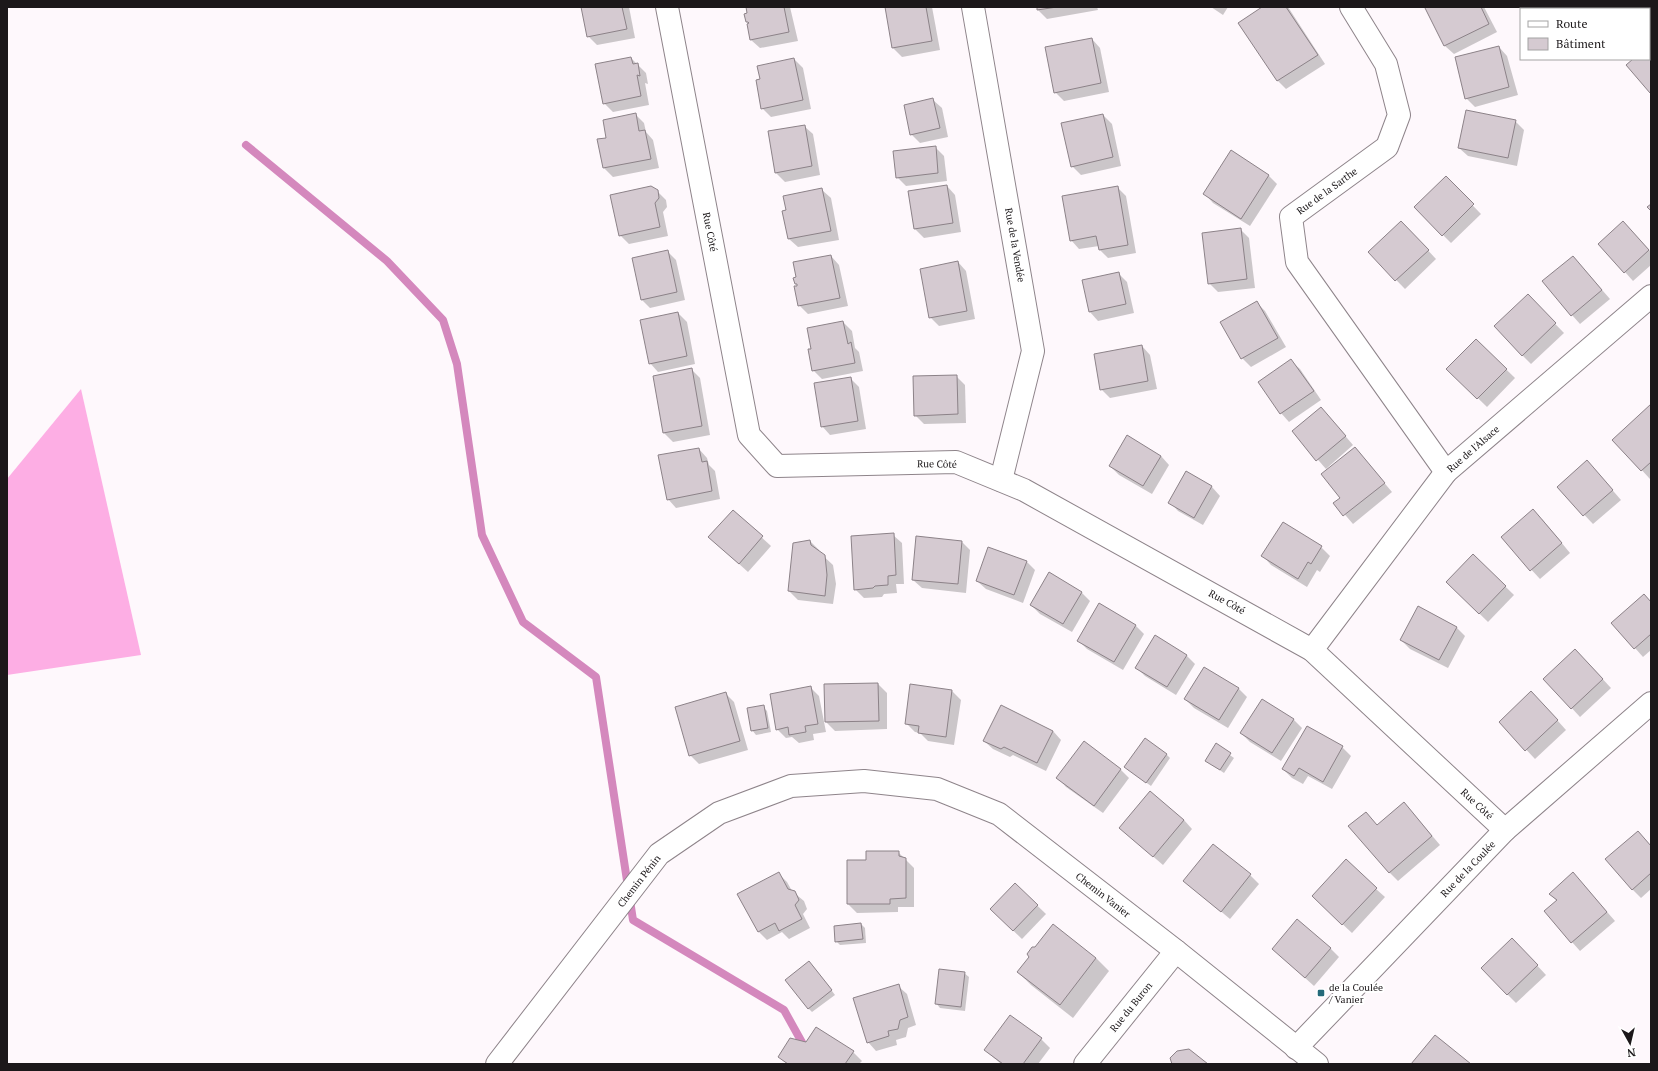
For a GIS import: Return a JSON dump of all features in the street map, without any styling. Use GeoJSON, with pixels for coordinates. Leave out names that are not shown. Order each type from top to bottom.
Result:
{"type":"FeatureCollection","features":[{"type":"Feature","properties":{"kind":"street","name":"Rue Côté"},"geometry":{"type":"LineString","coordinates":[[667,7],[749,435],[777,466],[956,462],[1024,490],[1312,650],[1505,830]]}},
{"type":"Feature","properties":{"kind":"street","name":"Rue de la Vendée"},"geometry":{"type":"LineString","coordinates":[[973,7],[1034,351],[1001,480]]}},
{"type":"Feature","properties":{"kind":"street","name":"Rue de la Sarthe"},"geometry":{"type":"LineString","coordinates":[[1351,7],[1386,64],[1399,115],[1387,147],[1291,217],[1297,262],[1446,472]]}},
{"type":"Feature","properties":{"kind":"street","name":"Rue de l'Alsace"},"geometry":{"type":"LineString","coordinates":[[1312,650],[1446,472],[1651,296]]}},
{"type":"Feature","properties":{"kind":"street","name":"Rue de la Coulée"},"geometry":{"type":"LineString","coordinates":[[1296,1048],[1505,830],[1651,703]]}},
{"type":"Feature","properties":{"kind":"street","name":"Chemin Vanier"},"geometry":{"type":"LineString","coordinates":[[864,781],[937,789],[999,814],[1176,951],[1317,1064]]}},
{"type":"Feature","properties":{"kind":"street","name":"Chemin Pénin"},"geometry":{"type":"LineString","coordinates":[[497,1064],[659,854],[719,813],[791,786],[864,781]]}},
{"type":"Feature","properties":{"kind":"street","name":"Rue du Buron"},"geometry":{"type":"LineString","coordinates":[[1085,1064],[1176,951]]}},
{"type":"Feature","properties":{"kind":"shaded area"},"geometry":{"type":"Polygon","coordinates":[[[81,389],[141,655],[7,675],[7,479],[81,389]]]}},
{"type":"Feature","properties":{"kind":"building"},"geometry":{"type":"Polygon","coordinates":[[[581,7],[622,7],[627,29],[587,37],[581,7]]]}},
{"type":"Feature","properties":{"kind":"building"},"geometry":{"type":"Polygon","coordinates":[[[746,7],[784,7],[789,32],[750,40],[747,24],[749,23],[746,22],[744,14],[747,13],[746,7]]]}},
{"type":"Feature","properties":{"kind":"building"},"geometry":{"type":"Polygon","coordinates":[[[885,7],[926,7],[932,41],[892,48],[885,7]]]}},
{"type":"Feature","properties":{"kind":"building"},"geometry":{"type":"Polygon","coordinates":[[[1037,7],[1057,7],[1037,10],[1037,7]]]}},
{"type":"Feature","properties":{"kind":"building"},"geometry":{"type":"Polygon","coordinates":[[[1262,7],[1286,7],[1318,55],[1277,81],[1238,23],[1262,7]]]}},
{"type":"Feature","properties":{"kind":"building"},"geometry":{"type":"Polygon","coordinates":[[[1481,7],[1489,24],[1444,46],[1425,8],[1481,7]]]}},
{"type":"Feature","properties":{"kind":"building"},"geometry":{"type":"Polygon","coordinates":[[[1585,7],[1638,8],[1586,8],[1585,7]]]}},
{"type":"Feature","properties":{"kind":"building"},"geometry":{"type":"Polygon","coordinates":[[[1092,38],[1101,83],[1054,93],[1045,47],[1092,38]]]}},
{"type":"Feature","properties":{"kind":"building"},"geometry":{"type":"Polygon","coordinates":[[[1651,44],[1650,93],[1626,65],[1632,60],[1650,60],[1651,44]]]}},
{"type":"Feature","properties":{"kind":"building"},"geometry":{"type":"Polygon","coordinates":[[[1499,46],[1509,87],[1465,99],[1455,57],[1499,46]]]}},
{"type":"Feature","properties":{"kind":"building"},"geometry":{"type":"Polygon","coordinates":[[[631,57],[633,64],[638,63],[640,76],[637,75],[641,96],[603,104],[595,64],[631,57]]]}},
{"type":"Feature","properties":{"kind":"building"},"geometry":{"type":"Polygon","coordinates":[[[794,58],[803,100],[761,109],[756,80],[760,79],[757,66],[794,58]]]}},
{"type":"Feature","properties":{"kind":"building"},"geometry":{"type":"Polygon","coordinates":[[[933,98],[940,128],[910,135],[904,105],[933,98]]]}},
{"type":"Feature","properties":{"kind":"building"},"geometry":{"type":"Polygon","coordinates":[[[1466,110],[1516,120],[1508,158],[1458,148],[1466,110]]]}},
{"type":"Feature","properties":{"kind":"building"},"geometry":{"type":"Polygon","coordinates":[[[636,113],[639,131],[645,130],[651,159],[603,168],[597,139],[606,138],[603,120],[636,113]]]}},
{"type":"Feature","properties":{"kind":"building"},"geometry":{"type":"Polygon","coordinates":[[[1103,114],[1113,157],[1071,167],[1061,123],[1103,114]]]}},
{"type":"Feature","properties":{"kind":"building"},"geometry":{"type":"Polygon","coordinates":[[[805,125],[812,166],[775,173],[768,131],[805,125]]]}},
{"type":"Feature","properties":{"kind":"building"},"geometry":{"type":"Polygon","coordinates":[[[936,146],[938,173],[896,178],[893,151],[936,146]]]}},
{"type":"Feature","properties":{"kind":"building"},"geometry":{"type":"Polygon","coordinates":[[[1231,150],[1269,175],[1241,219],[1203,194],[1231,150]]]}},
{"type":"Feature","properties":{"kind":"building"},"geometry":{"type":"Polygon","coordinates":[[[1446,176],[1474,204],[1442,236],[1414,207],[1446,176]]]}},
{"type":"Feature","properties":{"kind":"building"},"geometry":{"type":"Polygon","coordinates":[[[947,185],[953,223],[914,229],[908,191],[947,185]]]}},
{"type":"Feature","properties":{"kind":"building"},"geometry":{"type":"Polygon","coordinates":[[[651,186],[658,190],[659,198],[655,203],[660,227],[619,236],[610,195],[651,186]]]}},
{"type":"Feature","properties":{"kind":"building"},"geometry":{"type":"Polygon","coordinates":[[[1118,186],[1128,245],[1099,250],[1096,236],[1070,241],[1062,196],[1118,186]]]}},
{"type":"Feature","properties":{"kind":"building"},"geometry":{"type":"Polygon","coordinates":[[[822,188],[831,231],[788,239],[782,211],[786,210],[783,196],[822,188]]]}},
{"type":"Feature","properties":{"kind":"building"},"geometry":{"type":"Polygon","coordinates":[[[1651,204],[1651,211],[1647,207],[1651,204]]]}},
{"type":"Feature","properties":{"kind":"building"},"geometry":{"type":"Polygon","coordinates":[[[1401,221],[1429,250],[1395,281],[1368,252],[1401,221]]]}},
{"type":"Feature","properties":{"kind":"building"},"geometry":{"type":"Polygon","coordinates":[[[1623,221],[1649,250],[1624,273],[1598,244],[1623,221]]]}},
{"type":"Feature","properties":{"kind":"building"},"geometry":{"type":"Polygon","coordinates":[[[1241,228],[1247,279],[1208,284],[1202,233],[1241,228]]]}},
{"type":"Feature","properties":{"kind":"building"},"geometry":{"type":"Polygon","coordinates":[[[668,250],[677,292],[641,300],[632,258],[668,250]]]}},
{"type":"Feature","properties":{"kind":"building"},"geometry":{"type":"Polygon","coordinates":[[[831,255],[840,298],[798,306],[794,286],[797,286],[797,284],[795,284],[793,278],[796,277],[793,262],[831,255]]]}},
{"type":"Feature","properties":{"kind":"building"},"geometry":{"type":"Polygon","coordinates":[[[1573,256],[1602,290],[1571,316],[1542,281],[1573,256]]]}},
{"type":"Feature","properties":{"kind":"building"},"geometry":{"type":"Polygon","coordinates":[[[958,261],[967,311],[929,318],[920,269],[958,261]]]}},
{"type":"Feature","properties":{"kind":"building"},"geometry":{"type":"Polygon","coordinates":[[[1119,272],[1126,304],[1089,312],[1082,280],[1119,272]]]}},
{"type":"Feature","properties":{"kind":"building"},"geometry":{"type":"Polygon","coordinates":[[[1528,294],[1556,323],[1522,356],[1494,326],[1528,294]]]}},
{"type":"Feature","properties":{"kind":"building"},"geometry":{"type":"Polygon","coordinates":[[[1257,301],[1278,338],[1241,359],[1220,322],[1257,301]]]}},
{"type":"Feature","properties":{"kind":"building"},"geometry":{"type":"Polygon","coordinates":[[[678,312],[687,356],[649,364],[640,320],[678,312]]]}},
{"type":"Feature","properties":{"kind":"building"},"geometry":{"type":"Polygon","coordinates":[[[843,321],[848,344],[851,342],[855,363],[812,371],[808,349],[811,349],[807,328],[843,321]]]}},
{"type":"Feature","properties":{"kind":"building"},"geometry":{"type":"Polygon","coordinates":[[[1476,339],[1507,369],[1477,399],[1446,369],[1476,339]]]}},
{"type":"Feature","properties":{"kind":"building"},"geometry":{"type":"Polygon","coordinates":[[[1142,345],[1148,381],[1100,390],[1094,354],[1142,345]]]}},
{"type":"Feature","properties":{"kind":"building"},"geometry":{"type":"Polygon","coordinates":[[[1291,359],[1314,391],[1280,414],[1258,382],[1291,359]]]}},
{"type":"Feature","properties":{"kind":"building"},"geometry":{"type":"Polygon","coordinates":[[[692,368],[702,426],[663,433],[653,376],[692,368]]]}},
{"type":"Feature","properties":{"kind":"building"},"geometry":{"type":"Polygon","coordinates":[[[957,375],[958,414],[914,416],[913,376],[957,375]]]}},
{"type":"Feature","properties":{"kind":"building"},"geometry":{"type":"Polygon","coordinates":[[[851,377],[858,421],[821,427],[814,383],[851,377]]]}},
{"type":"Feature","properties":{"kind":"building"},"geometry":{"type":"Polygon","coordinates":[[[1651,404],[1651,462],[1641,471],[1612,440],[1651,404]]]}},
{"type":"Feature","properties":{"kind":"building"},"geometry":{"type":"Polygon","coordinates":[[[1321,407],[1346,436],[1316,461],[1292,431],[1321,407]]]}},
{"type":"Feature","properties":{"kind":"building"},"geometry":{"type":"Polygon","coordinates":[[[1127,435],[1161,456],[1143,486],[1109,466],[1127,435]]]}},
{"type":"Feature","properties":{"kind":"building"},"geometry":{"type":"Polygon","coordinates":[[[1355,447],[1385,483],[1343,516],[1333,503],[1340,498],[1321,474],[1355,447]]]}},
{"type":"Feature","properties":{"kind":"building"},"geometry":{"type":"Polygon","coordinates":[[[699,448],[702,462],[707,461],[712,491],[667,500],[658,455],[699,448]]]}},
{"type":"Feature","properties":{"kind":"building"},"geometry":{"type":"Polygon","coordinates":[[[1587,460],[1613,490],[1583,516],[1557,487],[1587,460]]]}},
{"type":"Feature","properties":{"kind":"building"},"geometry":{"type":"Polygon","coordinates":[[[1186,471],[1212,486],[1194,518],[1168,503],[1186,471]]]}},
{"type":"Feature","properties":{"kind":"building"},"geometry":{"type":"Polygon","coordinates":[[[1533,509],[1562,543],[1530,571],[1501,537],[1533,509]]]}},
{"type":"Feature","properties":{"kind":"building"},"geometry":{"type":"Polygon","coordinates":[[[733,510],[763,536],[739,564],[708,537],[733,510]]]}},
{"type":"Feature","properties":{"kind":"building"},"geometry":{"type":"Polygon","coordinates":[[[1283,522],[1322,546],[1311,564],[1308,562],[1298,579],[1261,556],[1283,522]]]}},
{"type":"Feature","properties":{"kind":"building"},"geometry":{"type":"Polygon","coordinates":[[[894,533],[896,575],[888,576],[888,585],[854,590],[851,536],[894,533]]]}},
{"type":"Feature","properties":{"kind":"building"},"geometry":{"type":"Polygon","coordinates":[[[916,536],[962,541],[958,584],[912,580],[916,536]]]}},
{"type":"Feature","properties":{"kind":"building"},"geometry":{"type":"Polygon","coordinates":[[[810,540],[811,545],[825,555],[827,575],[825,596],[788,591],[793,543],[810,540]]]}},
{"type":"Feature","properties":{"kind":"building"},"geometry":{"type":"Polygon","coordinates":[[[988,547],[1027,561],[1014,595],[976,581],[988,547]]]}},
{"type":"Feature","properties":{"kind":"building"},"geometry":{"type":"Polygon","coordinates":[[[1473,554],[1506,586],[1479,614],[1446,582],[1473,554]]]}},
{"type":"Feature","properties":{"kind":"building"},"geometry":{"type":"Polygon","coordinates":[[[1049,572],[1082,592],[1063,624],[1030,605],[1049,572]]]}},
{"type":"Feature","properties":{"kind":"building"},"geometry":{"type":"Polygon","coordinates":[[[1644,594],[1651,602],[1651,634],[1634,649],[1611,623],[1644,594]]]}},
{"type":"Feature","properties":{"kind":"building"},"geometry":{"type":"Polygon","coordinates":[[[1099,603],[1136,625],[1114,662],[1077,641],[1099,603]]]}},
{"type":"Feature","properties":{"kind":"building"},"geometry":{"type":"Polygon","coordinates":[[[1418,606],[1457,627],[1439,660],[1400,640],[1418,606]]]}},
{"type":"Feature","properties":{"kind":"building"},"geometry":{"type":"Polygon","coordinates":[[[1155,635],[1187,655],[1167,687],[1135,668],[1155,635]]]}},
{"type":"Feature","properties":{"kind":"building"},"geometry":{"type":"Polygon","coordinates":[[[1575,649],[1603,679],[1571,709],[1543,679],[1575,649]]]}},
{"type":"Feature","properties":{"kind":"building"},"geometry":{"type":"Polygon","coordinates":[[[1204,667],[1239,688],[1219,720],[1184,699],[1204,667]]]}},
{"type":"Feature","properties":{"kind":"building"},"geometry":{"type":"Polygon","coordinates":[[[878,683],[879,721],[825,722],[824,684],[878,683]]]}},
{"type":"Feature","properties":{"kind":"building"},"geometry":{"type":"Polygon","coordinates":[[[910,684],[952,690],[946,737],[918,733],[919,726],[905,724],[910,684]]]}},
{"type":"Feature","properties":{"kind":"building"},"geometry":{"type":"Polygon","coordinates":[[[811,686],[818,724],[805,726],[806,732],[789,735],[788,727],[776,730],[770,694],[811,686]]]}},
{"type":"Feature","properties":{"kind":"building"},"geometry":{"type":"Polygon","coordinates":[[[1531,691],[1558,720],[1525,751],[1499,722],[1531,691]]]}},
{"type":"Feature","properties":{"kind":"building"},"geometry":{"type":"Polygon","coordinates":[[[726,692],[740,741],[689,756],[675,707],[726,692]]]}},
{"type":"Feature","properties":{"kind":"building"},"geometry":{"type":"Polygon","coordinates":[[[1262,699],[1294,719],[1272,753],[1240,733],[1262,699]]]}},
{"type":"Feature","properties":{"kind":"building"},"geometry":{"type":"Polygon","coordinates":[[[764,705],[768,728],[751,731],[747,708],[764,705]]]}},
{"type":"Feature","properties":{"kind":"building"},"geometry":{"type":"Polygon","coordinates":[[[1001,705],[1053,731],[1037,763],[1004,747],[1001,749],[983,741],[1001,705]]]}},
{"type":"Feature","properties":{"kind":"building"},"geometry":{"type":"Polygon","coordinates":[[[1307,726],[1343,746],[1323,782],[1299,768],[1294,776],[1282,769],[1307,726]]]}},
{"type":"Feature","properties":{"kind":"building"},"geometry":{"type":"Polygon","coordinates":[[[1145,738],[1167,754],[1146,783],[1124,767],[1145,738]]]}},
{"type":"Feature","properties":{"kind":"building"},"geometry":{"type":"Polygon","coordinates":[[[1084,741],[1121,769],[1094,806],[1056,778],[1084,741]]]}},
{"type":"Feature","properties":{"kind":"building"},"geometry":{"type":"Polygon","coordinates":[[[1216,743],[1231,753],[1220,770],[1205,761],[1216,743]]]}},
{"type":"Feature","properties":{"kind":"building"},"geometry":{"type":"Polygon","coordinates":[[[1150,791],[1184,820],[1153,857],[1119,828],[1150,791]]]}},
{"type":"Feature","properties":{"kind":"building"},"geometry":{"type":"Polygon","coordinates":[[[1404,802],[1432,836],[1389,873],[1348,826],[1366,812],[1377,825],[1404,802]]]}},
{"type":"Feature","properties":{"kind":"building"},"geometry":{"type":"Polygon","coordinates":[[[1638,831],[1651,846],[1651,873],[1632,890],[1605,859],[1638,831]]]}},
{"type":"Feature","properties":{"kind":"building"},"geometry":{"type":"Polygon","coordinates":[[[1213,844],[1251,874],[1221,912],[1183,881],[1213,844]]]}},
{"type":"Feature","properties":{"kind":"building"},"geometry":{"type":"Polygon","coordinates":[[[866,851],[899,851],[899,856],[906,858],[906,898],[890,899],[890,904],[847,904],[847,860],[866,860],[866,851]]]}},
{"type":"Feature","properties":{"kind":"building"},"geometry":{"type":"Polygon","coordinates":[[[1346,859],[1377,888],[1342,925],[1312,896],[1346,859]]]}},
{"type":"Feature","properties":{"kind":"building"},"geometry":{"type":"Polygon","coordinates":[[[779,872],[788,889],[795,891],[799,900],[795,905],[802,919],[779,931],[775,923],[758,932],[737,894],[779,872]]]}},
{"type":"Feature","properties":{"kind":"building"},"geometry":{"type":"Polygon","coordinates":[[[1573,872],[1607,912],[1571,943],[1544,911],[1557,900],[1549,894],[1573,872]]]}},
{"type":"Feature","properties":{"kind":"building"},"geometry":{"type":"Polygon","coordinates":[[[1015,883],[1038,905],[1013,931],[990,909],[1015,883]]]}},
{"type":"Feature","properties":{"kind":"building"},"geometry":{"type":"Polygon","coordinates":[[[1297,919],[1331,948],[1305,978],[1272,949],[1297,919]]]}},
{"type":"Feature","properties":{"kind":"building"},"geometry":{"type":"Polygon","coordinates":[[[861,923],[863,939],[835,942],[834,926],[861,923]]]}},
{"type":"Feature","properties":{"kind":"building"},"geometry":{"type":"Polygon","coordinates":[[[1053,924],[1096,958],[1060,1005],[1017,972],[1029,957],[1027,954],[1032,947],[1035,947],[1053,924]]]}},
{"type":"Feature","properties":{"kind":"building"},"geometry":{"type":"Polygon","coordinates":[[[1512,938],[1538,965],[1507,995],[1481,968],[1512,938]]]}},
{"type":"Feature","properties":{"kind":"building"},"geometry":{"type":"Polygon","coordinates":[[[809,961],[832,990],[808,1009],[785,980],[809,961]]]}},
{"type":"Feature","properties":{"kind":"building"},"geometry":{"type":"Polygon","coordinates":[[[939,969],[965,972],[961,1007],[935,1004],[939,969]]]}},
{"type":"Feature","properties":{"kind":"building"},"geometry":{"type":"Polygon","coordinates":[[[899,984],[908,1017],[900,1020],[898,1029],[888,1031],[889,1036],[867,1043],[853,998],[899,984]]]}},
{"type":"Feature","properties":{"kind":"building"},"geometry":{"type":"Polygon","coordinates":[[[1010,1015],[1042,1038],[1023,1064],[1003,1064],[984,1050],[1010,1015]]]}},
{"type":"Feature","properties":{"kind":"building"},"geometry":{"type":"Polygon","coordinates":[[[816,1027],[854,1051],[845,1064],[788,1064],[778,1057],[790,1038],[806,1042],[816,1027]]]}},
{"type":"Feature","properties":{"kind":"building"},"geometry":{"type":"Polygon","coordinates":[[[1435,1035],[1471,1064],[1411,1064],[1435,1035]]]}},
{"type":"Feature","properties":{"kind":"building"},"geometry":{"type":"Polygon","coordinates":[[[1189,1049],[1208,1064],[1172,1064],[1170,1058],[1177,1051],[1189,1049]]]}},
{"type":"Feature","properties":{"kind":"waterway"},"geometry":{"type":"LineString","coordinates":[[246,145],[387,261],[443,320],[457,364],[482,535],[523,622],[596,677],[633,920],[784,1010],[814,1064]]}},
{"type":"Feature","properties":{"kind":"place","name":"de la Coulée / Vanier"},"geometry":{"type":"Point","coordinates":[1321,993]}}]}
